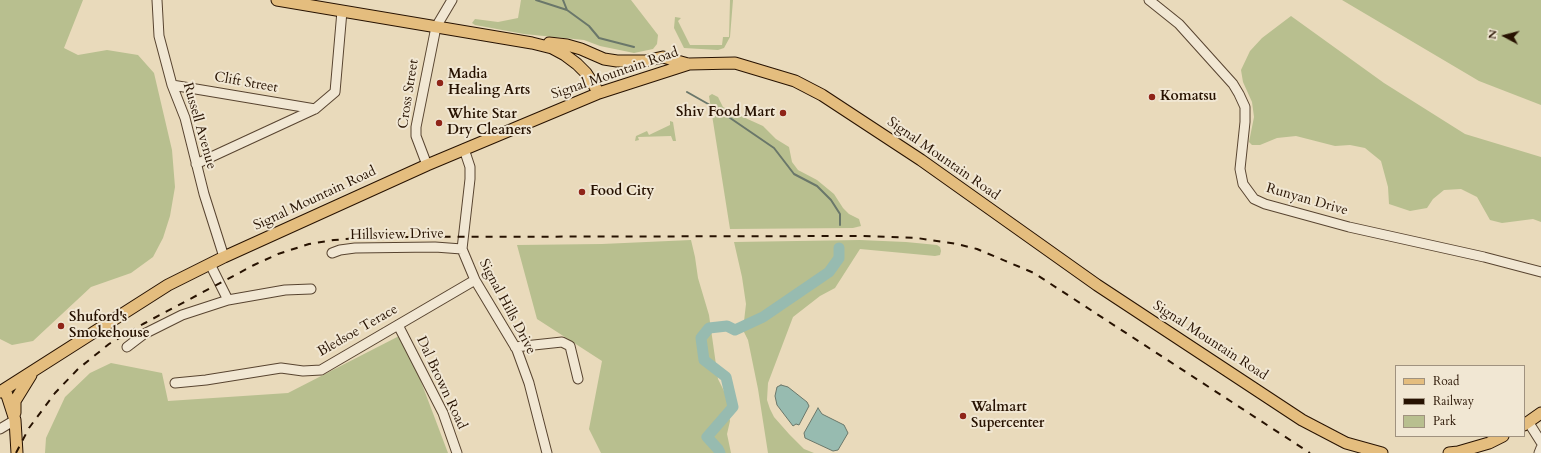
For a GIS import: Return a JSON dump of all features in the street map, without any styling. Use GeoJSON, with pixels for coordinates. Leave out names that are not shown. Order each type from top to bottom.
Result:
{"type":"FeatureCollection","features":[{"type":"Feature","properties":{"kind":"main road"},"geometry":{"type":"LineString","coordinates":[[277,0],[532,42],[567,45],[617,61],[645,61],[663,57],[688,64]]}},
{"type":"Feature","properties":{"kind":"main road"},"geometry":{"type":"LineString","coordinates":[[532,42],[552,48],[565,55],[586,73],[599,92]]}},
{"type":"Feature","properties":{"kind":"main road","name":"Signal Mountain Road"},"geometry":{"type":"LineString","coordinates":[[3,391],[168,285],[224,257],[464,148],[599,92],[688,64],[735,62],[795,80],[822,95],[920,160],[1098,285],[1302,420],[1346,443],[1382,453]]}},
{"type":"Feature","properties":{"kind":"main road"},"geometry":{"type":"LineString","coordinates":[[17,453],[15,420],[16,402],[33,372]]}},
{"type":"Feature","properties":{"kind":"main road"},"geometry":{"type":"LineString","coordinates":[[3,391],[15,420]]}},
{"type":"Feature","properties":{"kind":"main road"},"geometry":{"type":"LineString","coordinates":[[1526,424],[1541,413]]}},
{"type":"Feature","properties":{"kind":"main road"},"geometry":{"type":"LineString","coordinates":[[1449,453],[1458,452],[1489,443],[1501,437]]}},
{"type":"Feature","properties":{"kind":"street","name":"Russell Avenue"},"geometry":{"type":"LineString","coordinates":[[157,0],[159,36],[172,85],[185,118],[196,164],[224,257]]}},
{"type":"Feature","properties":{"kind":"street","name":"Cross Street"},"geometry":{"type":"LineString","coordinates":[[427,165],[416,136],[416,127],[436,27],[452,0]]}},
{"type":"Feature","properties":{"kind":"street","name":"Runyan Drive"},"geometry":{"type":"LineString","coordinates":[[1149,0],[1179,24],[1233,84],[1239,94],[1245,107],[1240,170],[1243,184],[1254,199],[1264,204],[1349,226],[1484,257],[1541,272]]}},
{"type":"Feature","properties":{"kind":"street"},"geometry":{"type":"LineString","coordinates":[[196,164],[315,109],[335,92],[342,11]]}},
{"type":"Feature","properties":{"kind":"street","name":"Clift Street"},"geometry":{"type":"LineString","coordinates":[[172,85],[315,109]]}},
{"type":"Feature","properties":{"kind":"street","name":"Signal Hills Drive"},"geometry":{"type":"LineString","coordinates":[[464,148],[470,167],[470,179],[462,248],[474,280],[516,347],[529,383],[547,453]]}},
{"type":"Feature","properties":{"kind":"street","name":"Hillsview Drive"},"geometry":{"type":"LineString","coordinates":[[332,253],[340,250],[355,248],[462,248]]}},
{"type":"Feature","properties":{"kind":"street"},"geometry":{"type":"LineString","coordinates":[[210,264],[228,300]]}},
{"type":"Feature","properties":{"kind":"street","name":"Bledsoe Terace"},"geometry":{"type":"LineString","coordinates":[[175,383],[206,380],[281,368],[303,371],[321,370],[474,280]]}},
{"type":"Feature","properties":{"kind":"street"},"geometry":{"type":"LineString","coordinates":[[127,346],[144,334],[182,315],[228,300],[285,290],[311,289]]}},
{"type":"Feature","properties":{"kind":"street","name":"Dal Brown Road"},"geometry":{"type":"LineString","coordinates":[[398,325],[443,414],[457,453]]}},
{"type":"Feature","properties":{"kind":"street"},"geometry":{"type":"LineString","coordinates":[[516,347],[562,342],[570,346],[578,379]]}},
{"type":"Feature","properties":{"kind":"street"},"geometry":{"type":"LineString","coordinates":[[0,429],[15,420]]}},
{"type":"Feature","properties":{"kind":"street"},"geometry":{"type":"LineString","coordinates":[[1526,424],[1541,442]]}},
{"type":"Feature","properties":{"kind":"street"},"geometry":{"type":"LineString","coordinates":[[1539,453],[1541,448]]}},
{"type":"Feature","properties":{"kind":"green space"},"geometry":{"type":"Polygon","coordinates":[[[0,0],[83,0],[64,48],[78,55],[107,50],[138,55],[154,73],[172,150],[175,187],[170,216],[163,238],[153,257],[131,273],[91,287],[33,341],[12,345],[0,339],[0,0]]]}},
{"type":"Feature","properties":{"kind":"green space"},"geometry":{"type":"Polygon","coordinates":[[[521,0],[631,0],[658,35],[657,44],[653,49],[634,53],[600,46],[584,40],[524,34],[475,25],[472,23],[475,19],[498,22],[518,18],[521,0]]]}},
{"type":"Feature","properties":{"kind":"green space"},"geometry":{"type":"Polygon","coordinates":[[[730,0],[733,0],[730,37],[724,48],[718,50],[684,48],[674,28],[675,17],[681,18],[678,21],[690,45],[722,45],[723,37],[729,37],[730,0]]]}},
{"type":"Feature","properties":{"kind":"green space"},"geometry":{"type":"Polygon","coordinates":[[[1342,0],[1541,0],[1541,105],[1479,81],[1342,0]]]}},
{"type":"Feature","properties":{"kind":"green space"},"geometry":{"type":"Polygon","coordinates":[[[1291,16],[1384,83],[1465,134],[1541,157],[1541,222],[1533,219],[1502,223],[1490,220],[1477,197],[1461,189],[1444,190],[1433,199],[1427,208],[1410,211],[1389,204],[1388,187],[1381,161],[1365,148],[1350,145],[1335,146],[1296,136],[1277,138],[1260,145],[1252,145],[1249,142],[1254,117],[1252,102],[1243,82],[1241,70],[1250,51],[1262,38],[1291,16]]]}},
{"type":"Feature","properties":{"kind":"green space"},"geometry":{"type":"Polygon","coordinates":[[[712,94],[718,97],[723,107],[763,126],[776,139],[789,147],[792,162],[798,170],[817,180],[834,194],[849,214],[859,219],[861,226],[853,228],[730,229],[709,96],[712,94]]]}},
{"type":"Feature","properties":{"kind":"green space"},"geometry":{"type":"Polygon","coordinates":[[[670,121],[673,122],[676,141],[673,141],[671,136],[638,137],[639,140],[635,141],[636,136],[647,131],[649,135],[670,125],[670,121]]]}},
{"type":"Feature","properties":{"kind":"green space"},"geometry":{"type":"Polygon","coordinates":[[[691,240],[698,278],[709,315],[718,379],[727,397],[730,421],[727,434],[731,453],[601,453],[589,429],[602,361],[537,319],[517,245],[602,244],[691,240]]]}},
{"type":"Feature","properties":{"kind":"green space"},"geometry":{"type":"Polygon","coordinates":[[[860,240],[937,245],[940,247],[941,251],[940,255],[935,256],[860,249],[835,288],[820,296],[793,317],[768,383],[767,400],[774,417],[789,434],[804,449],[814,453],[768,453],[758,389],[748,340],[743,330],[746,304],[742,277],[734,242],[860,240]]]}},
{"type":"Feature","properties":{"kind":"green space"},"geometry":{"type":"Polygon","coordinates":[[[403,334],[448,453],[45,453],[46,438],[65,397],[90,373],[111,363],[162,373],[168,401],[288,393],[403,334]]]}},
{"type":"Feature","properties":{"kind":"water"},"geometry":{"type":"Polygon","coordinates":[[[781,385],[788,387],[807,402],[809,406],[799,425],[796,424],[793,426],[777,405],[775,396],[777,387],[781,385]]]}},
{"type":"Feature","properties":{"kind":"water"},"geometry":{"type":"Polygon","coordinates":[[[818,408],[822,414],[844,425],[848,433],[838,450],[833,451],[805,438],[804,433],[818,408]]]}},
{"type":"Feature","properties":{"kind":"waterway"},"geometry":{"type":"LineString","coordinates":[[536,0],[567,10],[589,26],[599,38],[634,47]]}},
{"type":"Feature","properties":{"kind":"waterway"},"geometry":{"type":"LineString","coordinates":[[563,0],[567,10]]}},
{"type":"Feature","properties":{"kind":"waterway"},"geometry":{"type":"LineString","coordinates":[[687,92],[717,109],[774,148],[794,174],[817,186],[831,200],[840,214],[840,225]]}},
{"type":"Feature","properties":{"kind":"waterway"},"geometry":{"type":"LineString","coordinates":[[720,453],[707,437],[733,407],[726,377],[704,360],[701,338],[709,328],[727,326],[735,330],[763,317],[829,272],[839,258],[839,248]]}},
{"type":"Feature","properties":{"kind":"railway"},"geometry":{"type":"LineString","coordinates":[[16,453],[29,428],[55,393],[78,369],[109,344],[143,324],[254,265],[278,254],[309,244],[334,240],[372,237],[863,236],[917,238],[957,244],[977,249],[1034,273],[1310,453]]}},
{"type":"Feature","properties":{"kind":"place","name":"Madia Healing Arts"},"geometry":{"type":"Point","coordinates":[440,83]}},
{"type":"Feature","properties":{"kind":"place","name":"Komatsu"},"geometry":{"type":"Point","coordinates":[1152,97]}},
{"type":"Feature","properties":{"kind":"place","name":"Shiv Food Mart"},"geometry":{"type":"Point","coordinates":[783,113]}},
{"type":"Feature","properties":{"kind":"place","name":"White Star Dry Cleaners"},"geometry":{"type":"Point","coordinates":[439,123]}},
{"type":"Feature","properties":{"kind":"place","name":"Food City"},"geometry":{"type":"Point","coordinates":[582,192]}},
{"type":"Feature","properties":{"kind":"place","name":"Shuford's Smokehouse"},"geometry":{"type":"Point","coordinates":[61,326]}},
{"type":"Feature","properties":{"kind":"place","name":"Walmart Supercenter"},"geometry":{"type":"Point","coordinates":[963,416]}}]}
